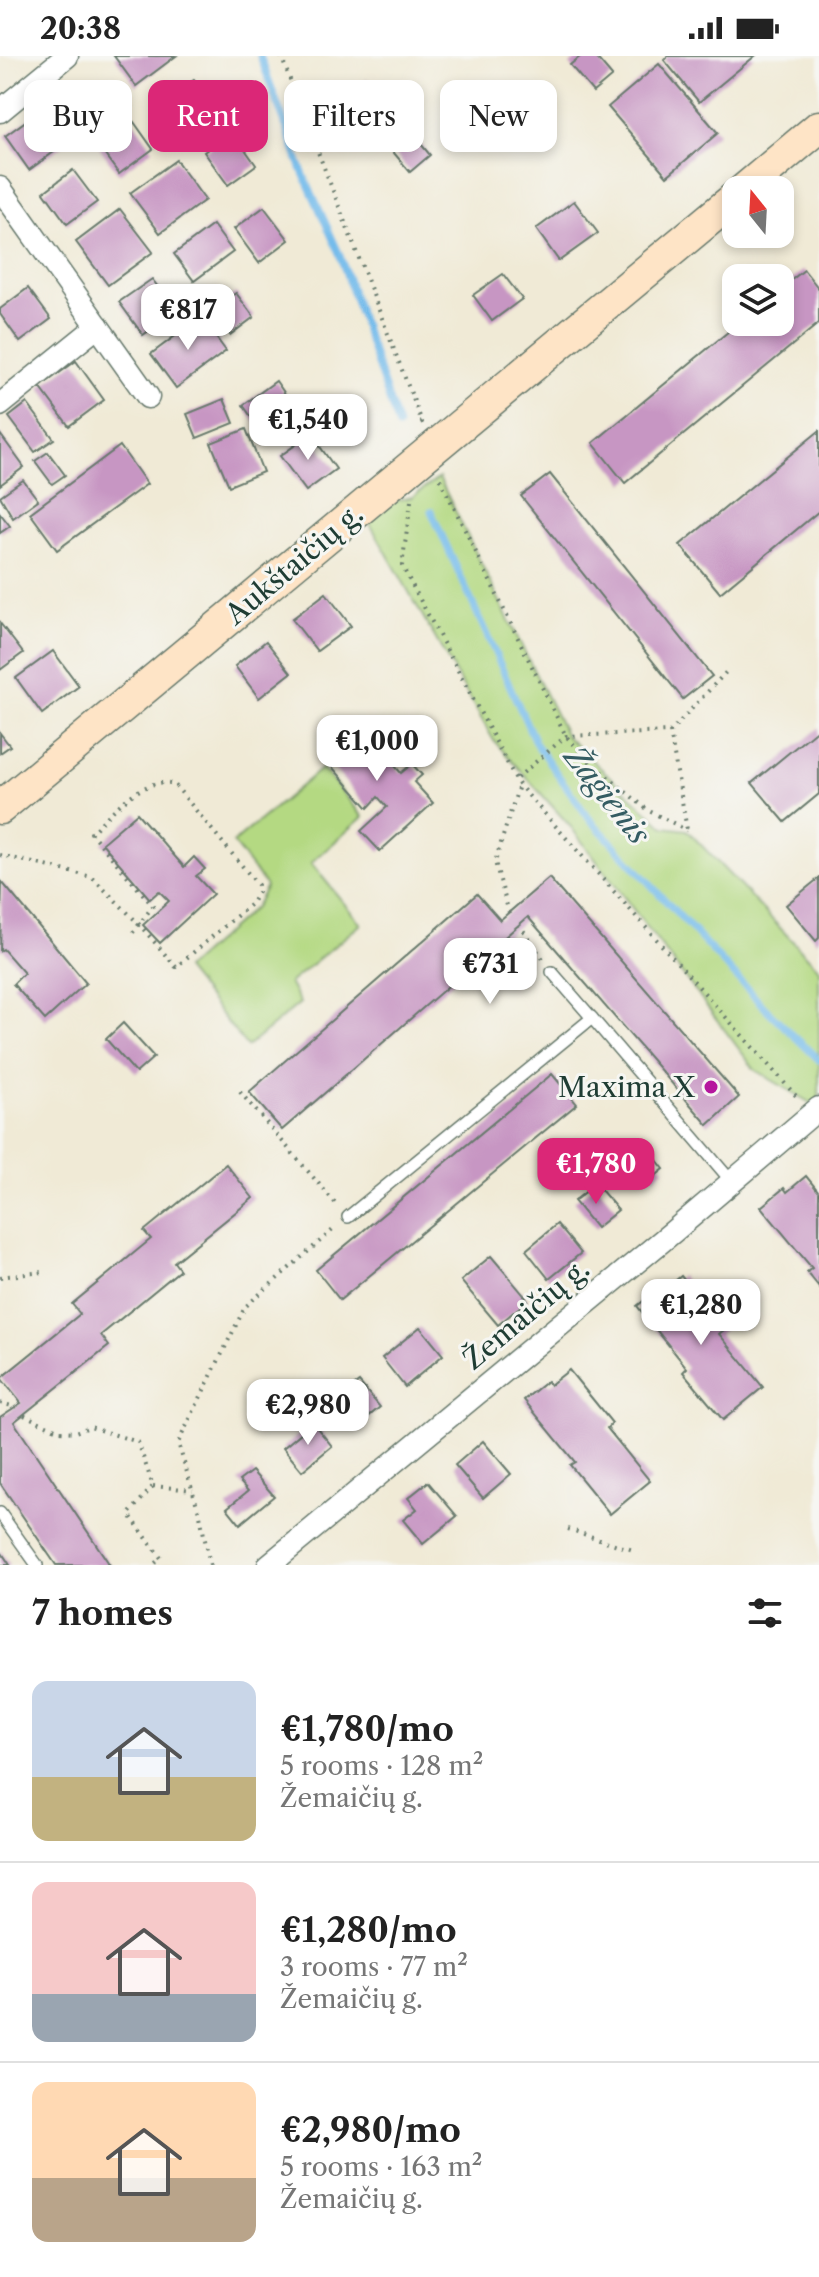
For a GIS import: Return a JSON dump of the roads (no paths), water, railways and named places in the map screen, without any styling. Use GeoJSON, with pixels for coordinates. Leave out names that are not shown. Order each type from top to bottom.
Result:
{"type":"FeatureCollection","features":[{"type":"Feature","properties":{"kind":"main road"},"geometry":{"type":"LineString","coordinates":[[761,176],[819,127]]}},
{"type":"Feature","properties":{"kind":"main road","name":"Aukštaičių g."},"geometry":{"type":"LineString","coordinates":[[0,808],[722,209]]}},
{"type":"Feature","properties":{"kind":"street"},"geometry":{"type":"LineString","coordinates":[[0,111],[67,56]]}},
{"type":"Feature","properties":{"kind":"street"},"geometry":{"type":"LineString","coordinates":[[0,188],[148,397]]}},
{"type":"Feature","properties":{"kind":"street"},"geometry":{"type":"LineString","coordinates":[[0,405],[98,326]]}},
{"type":"Feature","properties":{"kind":"street","name":"Žemaičių g."},"geometry":{"type":"LineString","coordinates":[[269,1565],[815,1111]]}},
{"type":"Feature","properties":{"kind":"lane"},"geometry":{"type":"LineString","coordinates":[[552,972],[732,1182]]}},
{"type":"Feature","properties":{"kind":"lane"},"geometry":{"type":"LineString","coordinates":[[348,1217],[592,1018]]}},
{"type":"Feature","properties":{"kind":"lane"},"geometry":{"type":"LineString","coordinates":[[0,1513],[37,1565]]}},
{"type":"Feature","properties":{"kind":"waterway","name":"Žagienis"},"geometry":{"type":"LineString","coordinates":[[260,56],[303,173],[339,253],[398,426]]}},
{"type":"Feature","properties":{"kind":"waterway","name":"Žagienis"},"geometry":{"type":"LineString","coordinates":[[431,511],[536,744],[588,817],[764,1007],[819,1060]]}},
{"type":"Feature","properties":{"kind":"place","name":"Maxima X"},"geometry":{"type":"Point","coordinates":[711,1087]}}]}
